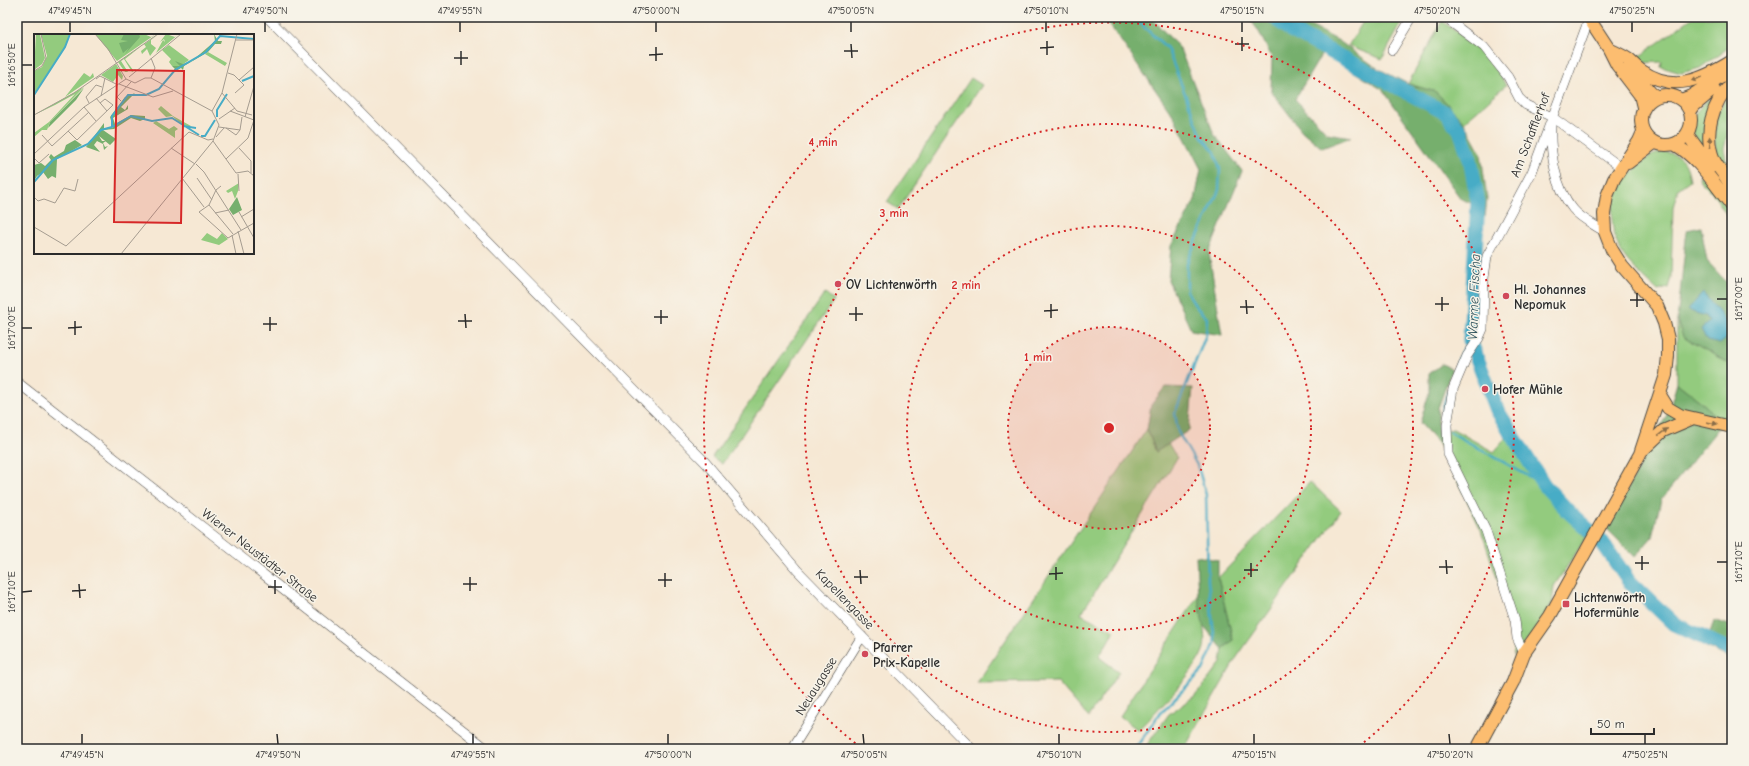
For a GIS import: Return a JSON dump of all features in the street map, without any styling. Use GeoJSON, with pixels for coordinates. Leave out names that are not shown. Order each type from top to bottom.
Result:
{"type":"FeatureCollection","features":[{"type":"Feature","properties":{"kind":"main road"},"geometry":{"type":"LineString","coordinates":[[1589,18],[1609,49],[1617,65],[1640,95],[1644,107]]}},
{"type":"Feature","properties":{"kind":"main road"},"geometry":{"type":"LineString","coordinates":[[1609,49],[1626,58],[1642,72],[1658,79],[1674,83],[1694,81],[1732,62]]}},
{"type":"Feature","properties":{"kind":"main road"},"geometry":{"type":"LineString","coordinates":[[1609,49],[1623,60],[1651,93],[1656,96]]}},
{"type":"Feature","properties":{"kind":"main road"},"geometry":{"type":"LineString","coordinates":[[1681,100],[1691,96],[1720,77],[1731,77]]}},
{"type":"Feature","properties":{"kind":"main road"},"geometry":{"type":"LineString","coordinates":[[1690,112],[1681,100],[1669,95],[1656,96],[1644,107],[1640,115],[1640,124],[1648,139],[1654,143],[1661,145],[1674,144],[1682,140],[1690,127],[1690,112],[1694,106],[1731,77]]}},
{"type":"Feature","properties":{"kind":"main road"},"geometry":{"type":"LineString","coordinates":[[1731,77],[1716,106],[1710,135],[1714,160],[1732,189]]}},
{"type":"Feature","properties":{"kind":"main road"},"geometry":{"type":"LineString","coordinates":[[1476,749],[1513,682],[1524,652],[1550,616],[1640,454],[1666,375],[1668,339],[1664,323],[1656,306],[1622,266],[1612,250],[1606,232],[1604,214],[1607,196],[1614,179],[1639,141],[1643,132]]}},
{"type":"Feature","properties":{"kind":"main road"},"geometry":{"type":"LineString","coordinates":[[1687,134],[1703,158],[1732,193]]}},
{"type":"Feature","properties":{"kind":"main road"},"geometry":{"type":"LineString","coordinates":[[1622,168],[1654,143]]}},
{"type":"Feature","properties":{"kind":"main road"},"geometry":{"type":"LineString","coordinates":[[1674,144],[1686,152],[1694,160],[1732,206]]}},
{"type":"Feature","properties":{"kind":"main road"},"geometry":{"type":"LineString","coordinates":[[1660,395],[1668,408],[1674,413],[1691,419],[1732,427]]}},
{"type":"Feature","properties":{"kind":"main road"},"geometry":{"type":"LineString","coordinates":[[1640,454],[1663,431],[1691,419]]}},
{"type":"Feature","properties":{"kind":"street","name":"Kapellengasse"},"geometry":{"type":"LineString","coordinates":[[267,17],[705,462],[798,571],[972,749]]}},
{"type":"Feature","properties":{"kind":"street"},"geometry":{"type":"LineString","coordinates":[[1392,50],[1412,17]]}},
{"type":"Feature","properties":{"kind":"street"},"geometry":{"type":"LineString","coordinates":[[1444,17],[1484,47],[1508,77],[1519,98],[1526,105],[1552,117],[1622,168]]}},
{"type":"Feature","properties":{"kind":"street","name":"Am Schafflerhof"},"geometry":{"type":"LineString","coordinates":[[1524,652],[1518,638],[1516,620],[1486,531],[1448,454],[1447,429],[1453,389],[1467,356],[1483,329],[1484,278],[1487,256],[1532,172],[1589,18]]}},
{"type":"Feature","properties":{"kind":"street"},"geometry":{"type":"LineString","coordinates":[[1552,117],[1551,138],[1553,162],[1561,188],[1572,209],[1606,232]]}},
{"type":"Feature","properties":{"kind":"street","name":"Wiener Neustädter Straße"},"geometry":{"type":"LineString","coordinates":[[17,382],[487,749]]}},
{"type":"Feature","properties":{"kind":"street","name":"Neuaugasse"},"geometry":{"type":"LineString","coordinates":[[792,749],[862,636]]}},
{"type":"Feature","properties":{"kind":"green space"},"geometry":{"type":"Polygon","coordinates":[[[1104,17],[1150,17],[1179,47],[1214,134],[1242,171],[1209,253],[1222,335],[1191,330],[1168,280],[1171,246],[1195,200],[1201,169],[1173,115],[1104,17]]]}},
{"type":"Feature","properties":{"kind":"green space"},"geometry":{"type":"Polygon","coordinates":[[[1248,17],[1293,17],[1339,41],[1377,68],[1408,84],[1436,92],[1464,122],[1481,153],[1487,199],[1485,217],[1471,203],[1461,199],[1383,90],[1323,52],[1295,99],[1327,133],[1351,137],[1322,148],[1302,131],[1271,91],[1272,58],[1258,30],[1248,17]]]}},
{"type":"Feature","properties":{"kind":"green space"},"geometry":{"type":"Polygon","coordinates":[[[1366,17],[1399,17],[1404,19],[1382,59],[1348,46],[1366,17]]]}},
{"type":"Feature","properties":{"kind":"green space"},"geometry":{"type":"Polygon","coordinates":[[[1693,17],[1732,17],[1732,45],[1700,68],[1681,73],[1661,67],[1662,62],[1636,63],[1636,59],[1693,17]]]}},
{"type":"Feature","properties":{"kind":"green space"},"geometry":{"type":"Polygon","coordinates":[[[1442,21],[1479,49],[1498,72],[1506,85],[1464,122],[1436,92],[1408,84],[1442,21]]]}},
{"type":"Feature","properties":{"kind":"green space"},"geometry":{"type":"Polygon","coordinates":[[[971,78],[982,85],[898,209],[887,202],[971,78]]]}},
{"type":"Feature","properties":{"kind":"green space"},"geometry":{"type":"Polygon","coordinates":[[[1732,89],[1732,125],[1728,131],[1724,149],[1727,164],[1732,165],[1732,169],[1725,167],[1720,163],[1715,147],[1715,128],[1718,113],[1732,89]]]}},
{"type":"Feature","properties":{"kind":"green space"},"geometry":{"type":"Polygon","coordinates":[[[1708,99],[1713,103],[1708,152],[1692,133],[1696,112],[1708,99]]]}},
{"type":"Feature","properties":{"kind":"green space"},"geometry":{"type":"Polygon","coordinates":[[[1665,152],[1676,155],[1686,164],[1690,180],[1678,189],[1673,207],[1671,277],[1668,288],[1658,291],[1638,272],[1620,250],[1615,239],[1612,214],[1618,191],[1624,181],[1650,156],[1665,152]]]}},
{"type":"Feature","properties":{"kind":"green space"},"geometry":{"type":"Polygon","coordinates":[[[1699,176],[1701,176],[1732,213],[1732,223],[1712,192],[1700,181],[1699,176]]]}},
{"type":"Feature","properties":{"kind":"green space"},"geometry":{"type":"Polygon","coordinates":[[[1701,227],[1707,261],[1732,288],[1732,365],[1683,337],[1677,321],[1687,230],[1701,227]],[[1703,294],[1705,316],[1709,322],[1728,323],[1703,294]]]}},
{"type":"Feature","properties":{"kind":"green space"},"geometry":{"type":"Polygon","coordinates":[[[825,293],[834,300],[722,464],[712,457],[825,293]]]}},
{"type":"Feature","properties":{"kind":"green space"},"geometry":{"type":"Polygon","coordinates":[[[1677,321],[1683,337],[1732,365],[1732,407],[1721,425],[1705,405],[1677,383],[1677,321]]]}},
{"type":"Feature","properties":{"kind":"green space"},"geometry":{"type":"Polygon","coordinates":[[[1442,364],[1452,369],[1438,408],[1438,432],[1440,445],[1420,423],[1429,393],[1429,374],[1442,364]]]}},
{"type":"Feature","properties":{"kind":"green space"},"geometry":{"type":"Polygon","coordinates":[[[1677,383],[1705,405],[1721,425],[1661,500],[1652,537],[1635,557],[1606,528],[1669,411],[1677,383]]]}},
{"type":"Feature","properties":{"kind":"green space"},"geometry":{"type":"Polygon","coordinates":[[[1165,387],[1193,388],[1189,430],[1156,452],[1147,429],[1151,405],[1165,387]]]}},
{"type":"Feature","properties":{"kind":"green space"},"geometry":{"type":"Polygon","coordinates":[[[1147,429],[1156,451],[1168,443],[1177,458],[1081,614],[1114,631],[1099,657],[1119,672],[1088,717],[1058,682],[977,683],[1147,429]]]}},
{"type":"Feature","properties":{"kind":"green space"},"geometry":{"type":"Polygon","coordinates":[[[1453,429],[1494,452],[1507,437],[1543,489],[1586,538],[1554,586],[1552,604],[1532,635],[1514,656],[1510,617],[1481,530],[1440,445],[1438,432],[1453,429]]]}},
{"type":"Feature","properties":{"kind":"green space"},"geometry":{"type":"Polygon","coordinates":[[[1310,482],[1341,511],[1237,657],[1184,749],[1144,749],[1169,714],[1196,695],[1221,663],[1223,649],[1233,640],[1218,578],[1310,482]]]}},
{"type":"Feature","properties":{"kind":"green space"},"geometry":{"type":"Polygon","coordinates":[[[1196,556],[1218,560],[1218,578],[1233,640],[1223,649],[1203,625],[1198,596],[1196,556]]]}},
{"type":"Feature","properties":{"kind":"green space"},"geometry":{"type":"Polygon","coordinates":[[[1198,596],[1205,637],[1204,648],[1200,657],[1194,668],[1185,679],[1138,730],[1120,716],[1198,596]]]}},
{"type":"Feature","properties":{"kind":"green space"},"geometry":{"type":"Polygon","coordinates":[[[1714,620],[1732,626],[1732,659],[1706,647],[1714,620]]]}},
{"type":"Feature","properties":{"kind":"water"},"geometry":{"type":"Polygon","coordinates":[[[1703,293],[1728,323],[1730,336],[1720,344],[1707,341],[1701,329],[1709,322],[1705,316],[1687,310],[1703,293]]]}},
{"type":"Feature","properties":{"kind":"waterway"},"geometry":{"type":"LineString","coordinates":[[1133,17],[1167,48],[1202,137],[1215,152],[1220,169],[1219,190],[1187,263],[1187,291],[1196,307],[1207,318],[1206,335],[1175,413],[1178,432],[1198,467],[1206,495],[1208,581],[1215,643],[1203,670],[1160,713],[1135,749]]}},
{"type":"Feature","properties":{"kind":"waterway","name":"Warme Fischa"},"geometry":{"type":"LineString","coordinates":[[1274,17],[1290,30],[1446,113],[1460,130],[1470,159],[1478,202],[1470,340],[1497,410],[1544,485],[1570,513],[1602,542],[1628,580],[1674,624],[1732,651]]}},
{"type":"Feature","properties":{"kind":"waterway"},"geometry":{"type":"LineString","coordinates":[[1451,383],[1461,352],[1470,340]]}},
{"type":"Feature","properties":{"kind":"waterway"},"geometry":{"type":"LineString","coordinates":[[1445,430],[1442,428],[1443,408],[1448,391]]}},
{"type":"Feature","properties":{"kind":"waterway"},"geometry":{"type":"LineString","coordinates":[[1450,432],[1544,485]]}},
{"type":"Feature","properties":{"kind":"place","name":"OV Lichtenwörth"},"geometry":{"type":"Point","coordinates":[838,284]}},
{"type":"Feature","properties":{"kind":"place","name":"Hl. Johannes Nepomuk"},"geometry":{"type":"Point","coordinates":[1506,296]}},
{"type":"Feature","properties":{"kind":"place","name":"Hofer Mühle"},"geometry":{"type":"Point","coordinates":[1485,389]}},
{"type":"Feature","properties":{"kind":"place","name":"Lichtenwörth Hofermühle"},"geometry":{"type":"Point","coordinates":[1566,604]}},
{"type":"Feature","properties":{"kind":"place","name":"Pfarrer Prix-Kapelle"},"geometry":{"type":"Point","coordinates":[865,654]}}]}
